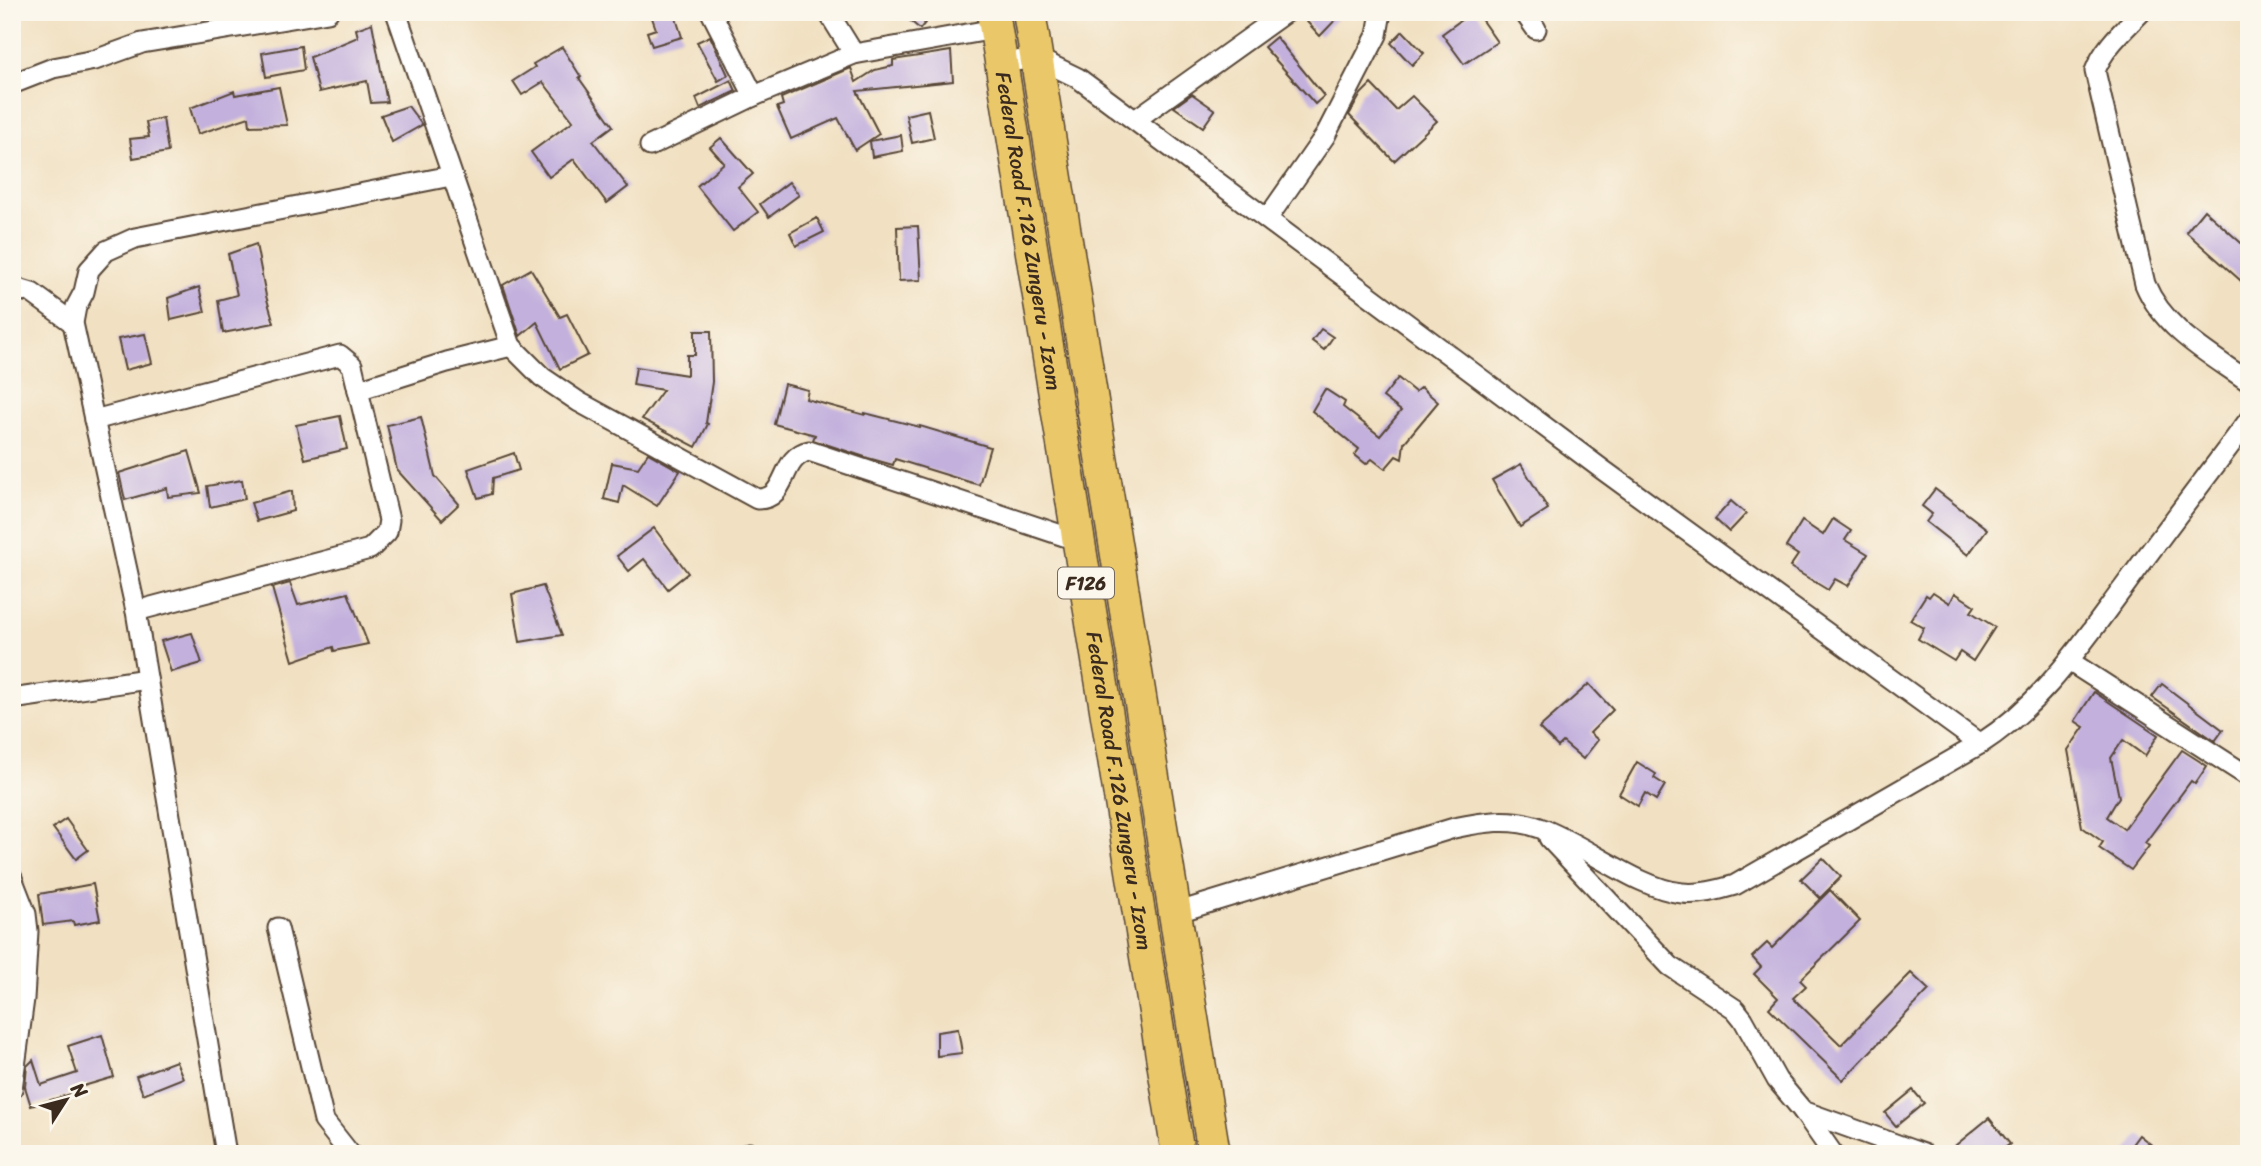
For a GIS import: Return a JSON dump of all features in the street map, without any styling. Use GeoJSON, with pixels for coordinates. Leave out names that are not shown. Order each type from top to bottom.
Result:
{"type":"FeatureCollection","features":[{"type":"Feature","properties":{"kind":"main road","name":"Federal Road F.126 Zungeru - Izom"},"geometry":{"type":"LineString","coordinates":[[1029,12],[1214,1154]]}},
{"type":"Feature","properties":{"kind":"main road","name":"Federal Road F.126 Zungeru - Izom"},"geometry":{"type":"LineString","coordinates":[[994,21],[1178,1154]]}},
{"type":"Feature","properties":{"kind":"street"},"geometry":{"type":"LineString","coordinates":[[12,84],[53,68],[95,60],[142,43],[328,12]]}},
{"type":"Feature","properties":{"kind":"street"},"geometry":{"type":"LineString","coordinates":[[396,12],[511,345],[542,377],[579,401],[757,499],[765,499],[776,492],[793,458],[799,453],[809,451],[1079,541]]}},
{"type":"Feature","properties":{"kind":"street"},"geometry":{"type":"LineString","coordinates":[[710,12],[754,96]]}},
{"type":"Feature","properties":{"kind":"street"},"geometry":{"type":"LineString","coordinates":[[828,12],[854,54]]}},
{"type":"Feature","properties":{"kind":"street"},"geometry":{"type":"LineString","coordinates":[[1135,120],[1286,12]]}},
{"type":"Feature","properties":{"kind":"street"},"geometry":{"type":"LineString","coordinates":[[1267,219],[1325,136],[1377,34],[1381,12]]}},
{"type":"Feature","properties":{"kind":"street"},"geometry":{"type":"LineString","coordinates":[[1524,12],[1536,29]]}},
{"type":"Feature","properties":{"kind":"street"},"geometry":{"type":"LineString","coordinates":[[2141,12],[2110,44],[2100,57],[2095,71],[2145,284],[2152,300],[2176,329],[2249,382]]}},
{"type":"Feature","properties":{"kind":"street"},"geometry":{"type":"LineString","coordinates":[[650,146],[754,96],[854,54],[994,21]]}},
{"type":"Feature","properties":{"kind":"street"},"geometry":{"type":"LineString","coordinates":[[1001,63],[1037,58],[1078,78],[1592,462],[1980,744]]}},
{"type":"Feature","properties":{"kind":"street"},"geometry":{"type":"LineString","coordinates":[[226,1154],[136,611],[73,323],[76,307],[84,292],[89,270],[106,251],[135,239],[452,176]]}},
{"type":"Feature","properties":{"kind":"street"},"geometry":{"type":"LineString","coordinates":[[12,288],[32,293],[73,323]]}},
{"type":"Feature","properties":{"kind":"street"},"geometry":{"type":"LineString","coordinates":[[358,390],[511,345]]}},
{"type":"Feature","properties":{"kind":"street"},"geometry":{"type":"LineString","coordinates":[[94,420],[340,355],[352,365],[389,520],[387,532],[370,549],[136,611]]}},
{"type":"Feature","properties":{"kind":"street"},"geometry":{"type":"LineString","coordinates":[[1175,913],[1454,828],[1483,822],[1510,822],[1539,827],[1657,888],[1682,894],[1709,892],[1735,885],[2008,726],[2033,703],[2068,661],[2249,420]]}},
{"type":"Feature","properties":{"kind":"street"},"geometry":{"type":"LineString","coordinates":[[2068,661],[2249,777]]}},
{"type":"Feature","properties":{"kind":"street"},"geometry":{"type":"LineString","coordinates":[[12,699],[147,679]]}},
{"type":"Feature","properties":{"kind":"street"},"geometry":{"type":"LineString","coordinates":[[1539,827],[1670,966],[1735,1009],[1777,1080],[1833,1154]]}},
{"type":"Feature","properties":{"kind":"street"},"geometry":{"type":"LineString","coordinates":[[12,878],[26,914],[28,931],[24,999],[15,1034],[12,1088]]}},
{"type":"Feature","properties":{"kind":"street"},"geometry":{"type":"LineString","coordinates":[[278,928],[324,1121],[350,1154]]}},
{"type":"Feature","properties":{"kind":"street"},"geometry":{"type":"LineString","coordinates":[[1803,1111],[1923,1154]]}},
{"type":"Feature","properties":{"kind":"building"},"geometry":{"type":"Polygon","coordinates":[[[650,12],[674,12],[682,37],[652,46],[647,32],[656,29],[650,12]]]}},
{"type":"Feature","properties":{"kind":"building"},"geometry":{"type":"Polygon","coordinates":[[[900,12],[934,12],[920,29],[900,12]]]}},
{"type":"Feature","properties":{"kind":"building"},"geometry":{"type":"Polygon","coordinates":[[[1298,12],[1343,12],[1320,36],[1298,12]]]}},
{"type":"Feature","properties":{"kind":"building"},"geometry":{"type":"Polygon","coordinates":[[[1472,12],[1476,12],[1497,42],[1464,64],[1442,34],[1472,12]]]}},
{"type":"Feature","properties":{"kind":"building"},"geometry":{"type":"Polygon","coordinates":[[[372,23],[387,102],[371,103],[367,81],[319,92],[310,57],[358,37],[356,29],[372,23]]]}},
{"type":"Feature","properties":{"kind":"building"},"geometry":{"type":"Polygon","coordinates":[[[1403,31],[1424,53],[1412,65],[1391,43],[1403,31]]]}},
{"type":"Feature","properties":{"kind":"building"},"geometry":{"type":"Polygon","coordinates":[[[710,36],[728,75],[718,81],[697,42],[710,36]]]}},
{"type":"Feature","properties":{"kind":"building"},"geometry":{"type":"Polygon","coordinates":[[[1276,37],[1324,96],[1315,104],[1264,47],[1276,37]]]}},
{"type":"Feature","properties":{"kind":"building"},"geometry":{"type":"Polygon","coordinates":[[[301,46],[304,70],[266,77],[262,53],[301,46]]]}},
{"type":"Feature","properties":{"kind":"building"},"geometry":{"type":"Polygon","coordinates":[[[562,47],[581,77],[579,78],[613,126],[593,141],[628,187],[607,203],[574,159],[549,177],[531,152],[573,121],[543,82],[522,95],[513,81],[535,67],[533,64],[562,47]]]}},
{"type":"Feature","properties":{"kind":"building"},"geometry":{"type":"Polygon","coordinates":[[[951,51],[953,81],[857,91],[879,134],[855,150],[838,118],[791,139],[777,107],[783,105],[781,98],[851,68],[856,82],[875,70],[893,66],[893,60],[951,51]]]}},
{"type":"Feature","properties":{"kind":"building"},"geometry":{"type":"Polygon","coordinates":[[[731,80],[736,91],[700,108],[696,98],[731,80]]]}},
{"type":"Feature","properties":{"kind":"building"},"geometry":{"type":"Polygon","coordinates":[[[1371,84],[1396,110],[1412,96],[1437,121],[1394,161],[1349,115],[1361,94],[1371,84]]]}},
{"type":"Feature","properties":{"kind":"building"},"geometry":{"type":"Polygon","coordinates":[[[279,87],[287,125],[250,126],[249,117],[198,134],[190,108],[234,91],[235,95],[279,87]]]}},
{"type":"Feature","properties":{"kind":"building"},"geometry":{"type":"Polygon","coordinates":[[[1192,94],[1215,110],[1203,127],[1174,107],[1192,94]]]}},
{"type":"Feature","properties":{"kind":"building"},"geometry":{"type":"Polygon","coordinates":[[[408,106],[422,125],[392,142],[381,115],[408,106]]]}},
{"type":"Feature","properties":{"kind":"building"},"geometry":{"type":"Polygon","coordinates":[[[928,110],[934,138],[912,143],[906,115],[928,110]]]}},
{"type":"Feature","properties":{"kind":"building"},"geometry":{"type":"Polygon","coordinates":[[[163,118],[168,152],[133,158],[130,139],[149,137],[146,122],[163,118]]]}},
{"type":"Feature","properties":{"kind":"building"},"geometry":{"type":"Polygon","coordinates":[[[901,135],[903,151],[872,157],[870,141],[901,135]]]}},
{"type":"Feature","properties":{"kind":"building"},"geometry":{"type":"Polygon","coordinates":[[[721,138],[753,174],[738,187],[758,212],[733,231],[697,186],[724,163],[710,147],[721,138]]]}},
{"type":"Feature","properties":{"kind":"building"},"geometry":{"type":"Polygon","coordinates":[[[789,182],[799,195],[769,217],[760,204],[789,182]]]}},
{"type":"Feature","properties":{"kind":"building"},"geometry":{"type":"Polygon","coordinates":[[[2204,210],[2249,250],[2249,288],[2186,232],[2204,210]]]}},
{"type":"Feature","properties":{"kind":"building"},"geometry":{"type":"Polygon","coordinates":[[[817,218],[824,232],[796,246],[790,233],[817,218]]]}},
{"type":"Feature","properties":{"kind":"building"},"geometry":{"type":"Polygon","coordinates":[[[918,226],[921,280],[899,281],[897,227],[918,226]]]}},
{"type":"Feature","properties":{"kind":"building"},"geometry":{"type":"Polygon","coordinates":[[[256,244],[274,323],[223,333],[218,300],[237,295],[228,254],[256,244]]]}},
{"type":"Feature","properties":{"kind":"building"},"geometry":{"type":"Polygon","coordinates":[[[531,269],[560,317],[567,314],[588,355],[560,369],[537,322],[520,336],[503,285],[531,269]]]}},
{"type":"Feature","properties":{"kind":"building"},"geometry":{"type":"Polygon","coordinates":[[[199,287],[205,312],[171,320],[168,298],[199,287]]]}},
{"type":"Feature","properties":{"kind":"building"},"geometry":{"type":"Polygon","coordinates":[[[1321,329],[1333,337],[1324,350],[1312,341],[1321,329]]]}},
{"type":"Feature","properties":{"kind":"building"},"geometry":{"type":"Polygon","coordinates":[[[695,331],[711,331],[712,382],[708,424],[696,447],[642,419],[663,390],[633,385],[636,367],[687,375],[687,355],[695,355],[695,331]]]}},
{"type":"Feature","properties":{"kind":"building"},"geometry":{"type":"Polygon","coordinates":[[[145,334],[152,363],[125,370],[118,339],[145,334]]]}},
{"type":"Feature","properties":{"kind":"building"},"geometry":{"type":"Polygon","coordinates":[[[1398,378],[1415,392],[1421,387],[1438,402],[1404,443],[1402,459],[1396,456],[1385,469],[1372,459],[1366,464],[1355,455],[1359,449],[1312,411],[1325,389],[1345,402],[1343,407],[1380,436],[1401,411],[1383,397],[1398,378]]]}},
{"type":"Feature","properties":{"kind":"building"},"geometry":{"type":"Polygon","coordinates":[[[784,384],[808,390],[806,399],[920,426],[990,447],[979,485],[895,459],[893,465],[868,458],[813,440],[815,435],[774,424],[784,384]]]}},
{"type":"Feature","properties":{"kind":"building"},"geometry":{"type":"Polygon","coordinates":[[[340,416],[347,449],[305,459],[296,425],[340,416]]]}},
{"type":"Feature","properties":{"kind":"building"},"geometry":{"type":"Polygon","coordinates":[[[421,417],[435,476],[459,504],[442,520],[397,470],[387,425],[421,417]]]}},
{"type":"Feature","properties":{"kind":"building"},"geometry":{"type":"Polygon","coordinates":[[[189,451],[201,493],[168,497],[167,488],[125,500],[119,473],[189,451]]]}},
{"type":"Feature","properties":{"kind":"building"},"geometry":{"type":"Polygon","coordinates":[[[514,453],[519,470],[493,478],[492,494],[478,498],[468,469],[514,453]]]}},
{"type":"Feature","properties":{"kind":"building"},"geometry":{"type":"Polygon","coordinates":[[[648,453],[680,471],[657,506],[623,485],[619,503],[604,499],[612,463],[638,468],[648,453]]]}},
{"type":"Feature","properties":{"kind":"building"},"geometry":{"type":"Polygon","coordinates":[[[1521,464],[1548,509],[1520,527],[1492,480],[1521,464]]]}},
{"type":"Feature","properties":{"kind":"building"},"geometry":{"type":"Polygon","coordinates":[[[242,480],[245,499],[210,507],[207,486],[242,480]]]}},
{"type":"Feature","properties":{"kind":"building"},"geometry":{"type":"Polygon","coordinates":[[[1935,489],[1987,529],[1968,555],[1926,522],[1932,514],[1922,506],[1935,489]]]}},
{"type":"Feature","properties":{"kind":"building"},"geometry":{"type":"Polygon","coordinates":[[[292,491],[293,511],[257,521],[251,503],[292,491]]]}},
{"type":"Feature","properties":{"kind":"building"},"geometry":{"type":"Polygon","coordinates":[[[1731,501],[1746,514],[1729,532],[1715,519],[1731,501]]]}},
{"type":"Feature","properties":{"kind":"building"},"geometry":{"type":"Polygon","coordinates":[[[1833,519],[1851,531],[1845,540],[1868,554],[1848,586],[1835,579],[1828,590],[1790,567],[1798,555],[1786,547],[1802,521],[1823,535],[1833,519]]]}},
{"type":"Feature","properties":{"kind":"building"},"geometry":{"type":"Polygon","coordinates":[[[654,528],[688,573],[668,589],[644,559],[629,571],[617,556],[654,528]]]}},
{"type":"Feature","properties":{"kind":"building"},"geometry":{"type":"Polygon","coordinates":[[[290,583],[298,605],[348,593],[368,644],[334,651],[333,647],[293,661],[272,588],[290,583]]]}},
{"type":"Feature","properties":{"kind":"building"},"geometry":{"type":"Polygon","coordinates":[[[543,586],[562,635],[520,642],[512,594],[543,586]]]}},
{"type":"Feature","properties":{"kind":"building"},"geometry":{"type":"Polygon","coordinates":[[[1933,592],[1950,603],[1955,593],[1975,606],[1971,612],[1995,627],[1973,661],[1960,652],[1954,661],[1918,639],[1924,628],[1910,620],[1926,595],[1929,597],[1933,592]]]}},
{"type":"Feature","properties":{"kind":"building"},"geometry":{"type":"Polygon","coordinates":[[[192,633],[202,663],[171,672],[161,641],[192,633]]]}},
{"type":"Feature","properties":{"kind":"building"},"geometry":{"type":"Polygon","coordinates":[[[1589,684],[1613,710],[1590,733],[1598,740],[1583,759],[1563,742],[1558,747],[1539,728],[1589,684]]]}},
{"type":"Feature","properties":{"kind":"building"},"geometry":{"type":"Polygon","coordinates":[[[2162,684],[2223,730],[2215,741],[2152,697],[2162,684]]]}},
{"type":"Feature","properties":{"kind":"building"},"geometry":{"type":"Polygon","coordinates":[[[2094,692],[2158,735],[2145,756],[2123,740],[2111,758],[2119,797],[2107,817],[2124,829],[2182,750],[2207,766],[2195,784],[2191,781],[2145,843],[2149,846],[2131,870],[2099,848],[2103,842],[2082,827],[2068,750],[2084,727],[2075,721],[2094,692]]]}},
{"type":"Feature","properties":{"kind":"building"},"geometry":{"type":"Polygon","coordinates":[[[1637,762],[1656,774],[1654,778],[1665,785],[1656,800],[1645,793],[1638,806],[1619,794],[1637,762]]]}},
{"type":"Feature","properties":{"kind":"building"},"geometry":{"type":"Polygon","coordinates":[[[66,819],[88,850],[76,859],[53,828],[66,819]]]}},
{"type":"Feature","properties":{"kind":"building"},"geometry":{"type":"Polygon","coordinates":[[[1823,858],[1841,877],[1820,898],[1801,879],[1823,858]]]}},
{"type":"Feature","properties":{"kind":"building"},"geometry":{"type":"Polygon","coordinates":[[[93,884],[100,920],[74,925],[73,921],[43,925],[39,894],[93,884]]]}},
{"type":"Feature","properties":{"kind":"building"},"geometry":{"type":"Polygon","coordinates":[[[1830,890],[1860,921],[1800,980],[1806,986],[1793,998],[1841,1045],[1911,973],[1929,990],[1843,1080],[1769,1008],[1778,998],[1754,974],[1761,967],[1752,957],[1767,943],[1772,948],[1830,890]]]}},
{"type":"Feature","properties":{"kind":"building"},"geometry":{"type":"Polygon","coordinates":[[[958,1029],[962,1053],[937,1056],[937,1032],[958,1029]]]}},
{"type":"Feature","properties":{"kind":"building"},"geometry":{"type":"Polygon","coordinates":[[[102,1035],[114,1077],[70,1090],[71,1094],[31,1106],[25,1087],[27,1066],[33,1060],[41,1085],[77,1073],[68,1046],[102,1035]]]}},
{"type":"Feature","properties":{"kind":"building"},"geometry":{"type":"Polygon","coordinates":[[[176,1061],[183,1078],[143,1094],[136,1076],[176,1061]]]}},
{"type":"Feature","properties":{"kind":"building"},"geometry":{"type":"Polygon","coordinates":[[[1913,1090],[1924,1103],[1896,1126],[1885,1113],[1913,1090]]]}},
{"type":"Feature","properties":{"kind":"building"},"geometry":{"type":"Polygon","coordinates":[[[1989,1118],[2010,1144],[1997,1154],[1945,1154],[1989,1118]]]}},
{"type":"Feature","properties":{"kind":"building"},"geometry":{"type":"Polygon","coordinates":[[[2139,1135],[2163,1154],[2125,1154],[2139,1135]]]}}]}
